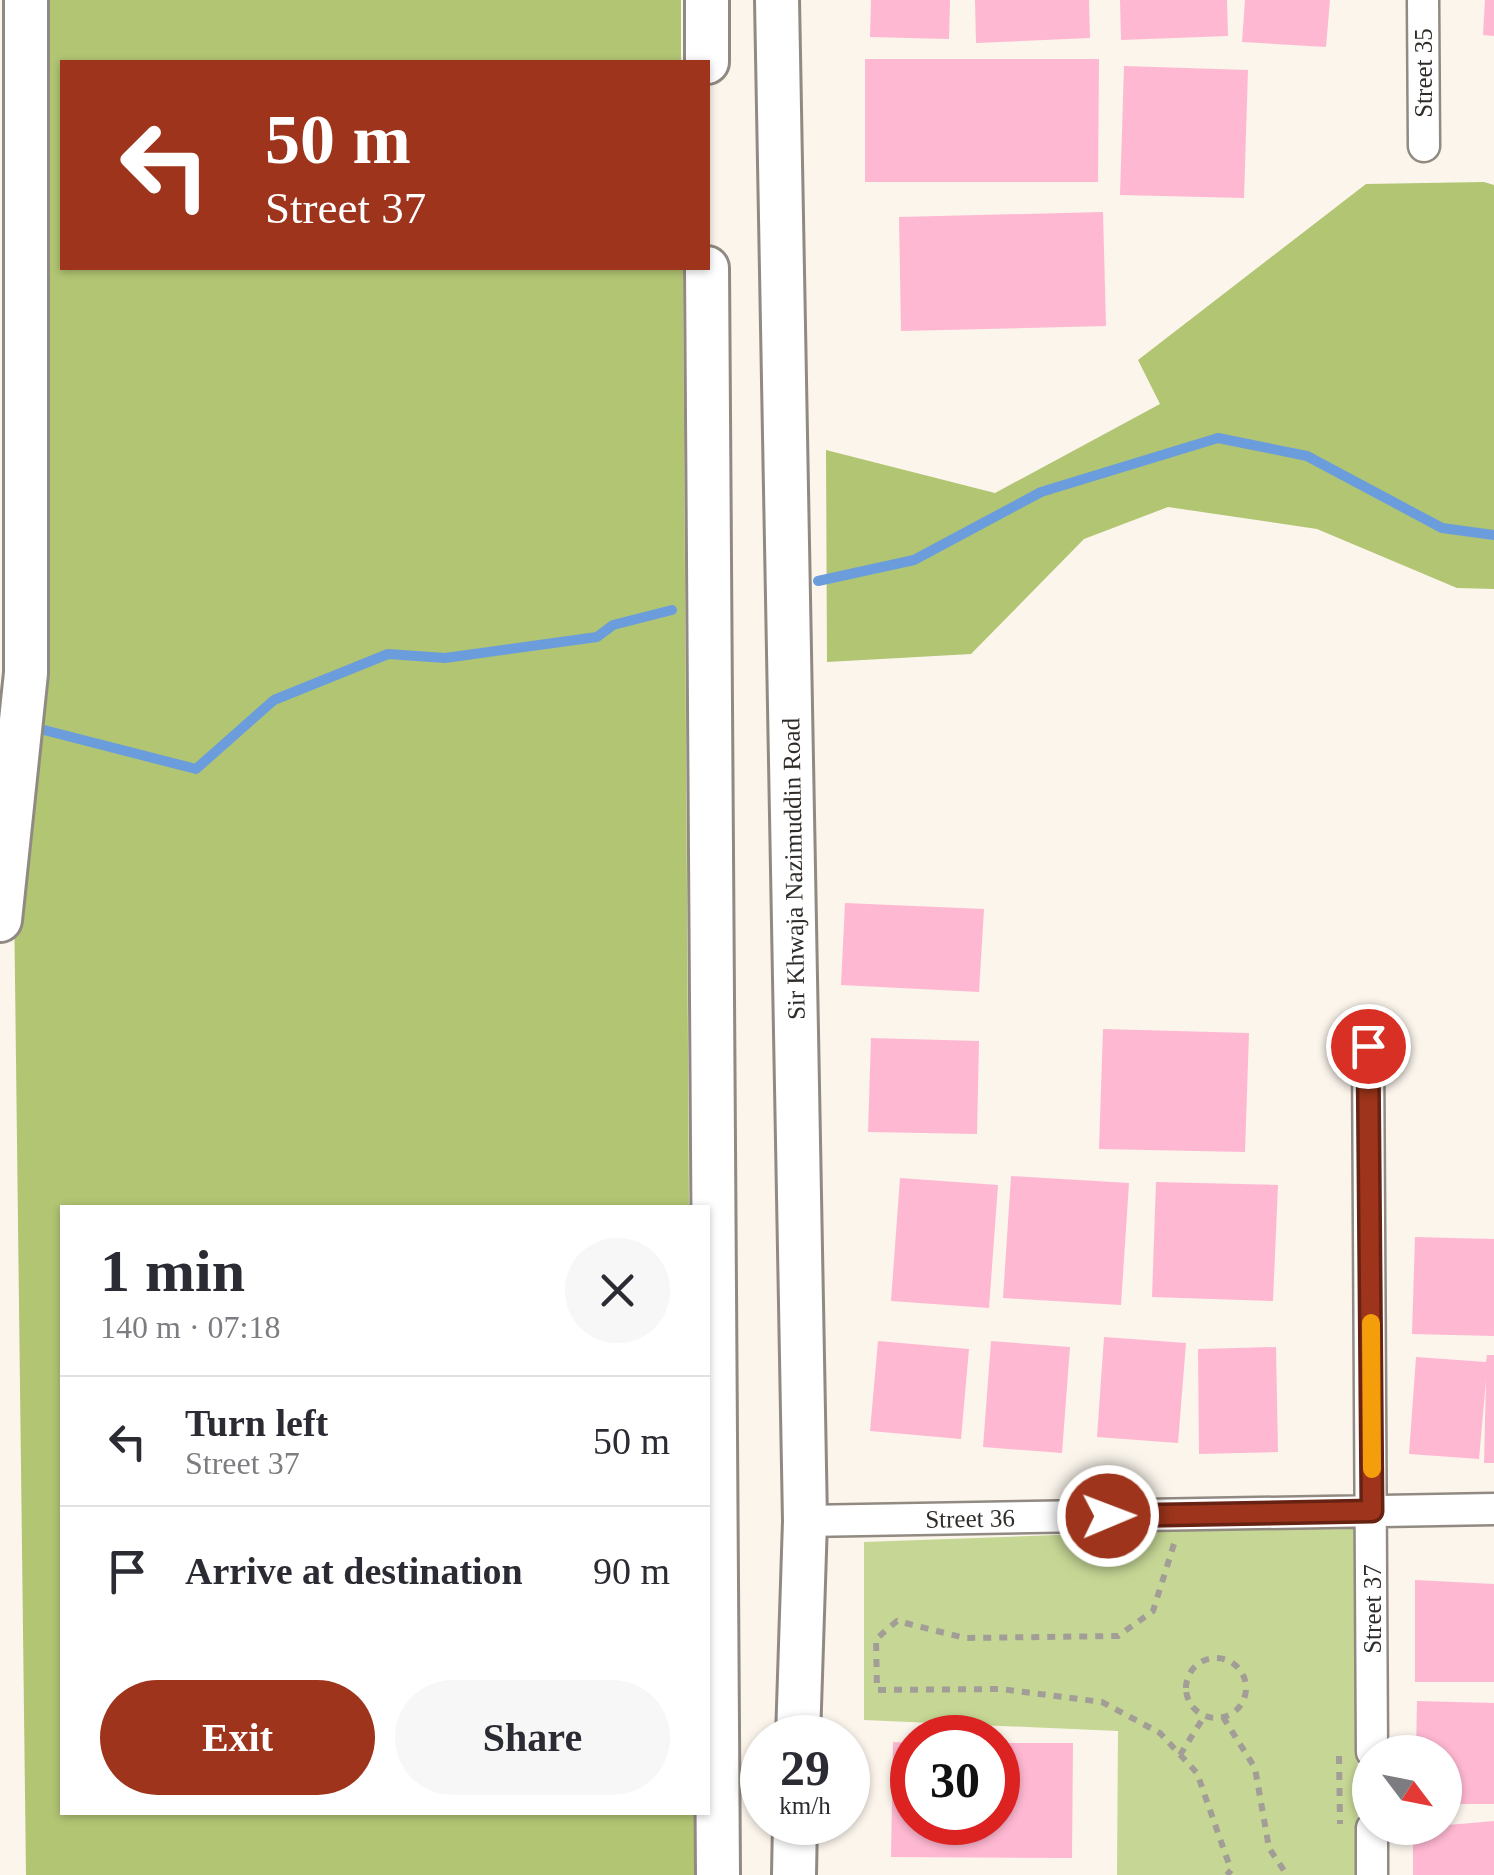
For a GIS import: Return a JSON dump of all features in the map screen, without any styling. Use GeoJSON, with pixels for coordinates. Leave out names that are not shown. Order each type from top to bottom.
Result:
{"type":"FeatureCollection","features":[{"type":"Feature","properties":{"kind":"main road"},"geometry":{"type":"LineString","coordinates":[[0,920],[26,673],[26,0]]}},
{"type":"Feature","properties":{"kind":"main road"},"geometry":{"type":"LineString","coordinates":[[707,0],[707,60]]}},
{"type":"Feature","properties":{"kind":"main road","name":"Sir Khwaja Nazimuddin Road"},"geometry":{"type":"LineString","coordinates":[[777,0],[806,1520],[799,1715]]}},
{"type":"Feature","properties":{"kind":"main road"},"geometry":{"type":"LineString","coordinates":[[707,270],[718,1875]]}},
{"type":"Feature","properties":{"kind":"main road"},"geometry":{"type":"LineString","coordinates":[[794,1875],[795,1845]]}},
{"type":"Feature","properties":{"kind":"street","name":"Street 35"},"geometry":{"type":"LineString","coordinates":[[1422,0],[1424,146]]}},
{"type":"Feature","properties":{"kind":"street","name":"Street 37"},"geometry":{"type":"LineString","coordinates":[[1368,1046],[1372,1735]]}},
{"type":"Feature","properties":{"kind":"street","name":"Street 36"},"geometry":{"type":"LineString","coordinates":[[806,1520],[1494,1509]]}},
{"type":"Feature","properties":{"kind":"street"},"geometry":{"type":"LineString","coordinates":[[1372,1845],[1372,1875]]}},
{"type":"Feature","properties":{"kind":"path"},"geometry":{"type":"LineString","coordinates":[[1192,1542],[1175,1542],[1153,1611],[1118,1636],[965,1638],[897,1621],[876,1639],[877,1690],[1001,1689],[1102,1702],[1160,1733],[1197,1773],[1230,1870],[1227,1875]]}},
{"type":"Feature","properties":{"kind":"path"},"geometry":{"type":"LineString","coordinates":[[1215,1658],[1241,1670],[1246,1688],[1240,1706],[1224,1717],[1204,1715],[1190,1702],[1187,1682],[1196,1665],[1215,1658]]}},
{"type":"Feature","properties":{"kind":"path"},"geometry":{"type":"LineString","coordinates":[[1180,1755],[1204,1715]]}},
{"type":"Feature","properties":{"kind":"path"},"geometry":{"type":"LineString","coordinates":[[1224,1717],[1255,1768],[1269,1848],[1287,1875]]}},
{"type":"Feature","properties":{"kind":"path"},"geometry":{"type":"LineString","coordinates":[[1339,1738],[1340,1836]]}},
{"type":"Feature","properties":{"kind":"green space"},"geometry":{"type":"Polygon","coordinates":[[[3,0],[681,0],[681,60],[60,60],[60,270],[683,270],[689,1205],[60,1205],[60,1815],[694,1815],[694,1875],[26,1875],[3,0]]]}},
{"type":"Feature","properties":{"kind":"green space"},"geometry":{"type":"Polygon","coordinates":[[[1366,184],[1494,185],[1494,589],[1457,588],[1317,529],[1168,507],[1084,539],[971,654],[827,662],[826,450],[995,493],[1160,404],[1138,360],[1366,184]]]}},
{"type":"Feature","properties":{"kind":"green space"},"geometry":{"type":"Polygon","coordinates":[[[1357,1524],[1358,1735],[1352,1735],[1352,1845],[1358,1845],[1358,1875],[1117,1875],[1118,1731],[1020,1727],[1020,1715],[890,1715],[890,1721],[870,1720],[870,1715],[864,1715],[864,1542],[1357,1524]]]}},
{"type":"Feature","properties":{"kind":"building"},"geometry":{"type":"Polygon","coordinates":[[[871,0],[950,0],[949,39],[870,37],[871,0]]]}},
{"type":"Feature","properties":{"kind":"building"},"geometry":{"type":"Polygon","coordinates":[[[975,0],[1089,0],[1090,38],[976,43],[975,0]]]}},
{"type":"Feature","properties":{"kind":"building"},"geometry":{"type":"Polygon","coordinates":[[[1120,0],[1227,0],[1228,36],[1121,40],[1120,0]]]}},
{"type":"Feature","properties":{"kind":"building"},"geometry":{"type":"Polygon","coordinates":[[[1245,0],[1330,0],[1326,47],[1242,42],[1245,0]]]}},
{"type":"Feature","properties":{"kind":"building"},"geometry":{"type":"Polygon","coordinates":[[[1485,0],[1494,0],[1494,36],[1483,35],[1485,0]]]}},
{"type":"Feature","properties":{"kind":"building"},"geometry":{"type":"Polygon","coordinates":[[[865,59],[1099,59],[1098,182],[865,182],[865,59]]]}},
{"type":"Feature","properties":{"kind":"building"},"geometry":{"type":"Polygon","coordinates":[[[1124,66],[1248,70],[1244,198],[1120,195],[1124,66]]]}},
{"type":"Feature","properties":{"kind":"building"},"geometry":{"type":"Polygon","coordinates":[[[1103,212],[1106,326],[901,331],[899,217],[1103,212]]]}},
{"type":"Feature","properties":{"kind":"building"},"geometry":{"type":"Polygon","coordinates":[[[845,903],[984,909],[979,992],[841,985],[845,903]]]}},
{"type":"Feature","properties":{"kind":"building"},"geometry":{"type":"Polygon","coordinates":[[[1103,1029],[1249,1033],[1245,1152],[1099,1149],[1103,1029]]]}},
{"type":"Feature","properties":{"kind":"building"},"geometry":{"type":"Polygon","coordinates":[[[871,1038],[979,1041],[977,1134],[868,1132],[871,1038]]]}},
{"type":"Feature","properties":{"kind":"building"},"geometry":{"type":"Polygon","coordinates":[[[1011,1176],[1129,1183],[1121,1305],[1003,1298],[1011,1176]]]}},
{"type":"Feature","properties":{"kind":"building"},"geometry":{"type":"Polygon","coordinates":[[[900,1178],[998,1185],[989,1308],[891,1301],[900,1178]]]}},
{"type":"Feature","properties":{"kind":"building"},"geometry":{"type":"Polygon","coordinates":[[[1156,1182],[1278,1185],[1273,1301],[1152,1297],[1156,1182]]]}},
{"type":"Feature","properties":{"kind":"building"},"geometry":{"type":"Polygon","coordinates":[[[1415,1237],[1494,1239],[1494,1336],[1412,1334],[1415,1237]]]}},
{"type":"Feature","properties":{"kind":"building"},"geometry":{"type":"Polygon","coordinates":[[[1104,1337],[1186,1343],[1178,1443],[1097,1437],[1104,1337]]]}},
{"type":"Feature","properties":{"kind":"building"},"geometry":{"type":"Polygon","coordinates":[[[878,1341],[969,1349],[961,1439],[870,1431],[878,1341]]]}},
{"type":"Feature","properties":{"kind":"building"},"geometry":{"type":"Polygon","coordinates":[[[991,1341],[1070,1347],[1062,1453],[983,1447],[991,1341]]]}},
{"type":"Feature","properties":{"kind":"building"},"geometry":{"type":"Polygon","coordinates":[[[1276,1347],[1278,1452],[1199,1454],[1198,1349],[1276,1347]]]}},
{"type":"Feature","properties":{"kind":"building"},"geometry":{"type":"Polygon","coordinates":[[[1487,1355],[1494,1355],[1494,1463],[1484,1463],[1486,1380],[1479,1459],[1409,1454],[1416,1357],[1486,1362],[1487,1355]]]}},
{"type":"Feature","properties":{"kind":"building"},"geometry":{"type":"Polygon","coordinates":[[[1415,1580],[1494,1584],[1494,1682],[1415,1682],[1415,1580]]]}},
{"type":"Feature","properties":{"kind":"building"},"geometry":{"type":"Polygon","coordinates":[[[1417,1701],[1494,1703],[1494,1804],[1462,1804],[1462,1735],[1416,1735],[1417,1701]]]}},
{"type":"Feature","properties":{"kind":"building"},"geometry":{"type":"Polygon","coordinates":[[[1020,1743],[1073,1743],[1072,1858],[891,1857],[891,1845],[1020,1845],[1020,1743]]]}},
{"type":"Feature","properties":{"kind":"building"},"geometry":{"type":"Polygon","coordinates":[[[1494,1821],[1494,1875],[1413,1875],[1413,1845],[1462,1845],[1462,1824],[1494,1821]]]}},
{"type":"Feature","properties":{"kind":"waterway"},"geometry":{"type":"LineString","coordinates":[[818,581],[914,560],[1041,492],[1218,438],[1307,456],[1442,528],[1494,535]]}},
{"type":"Feature","properties":{"kind":"waterway"},"geometry":{"type":"LineString","coordinates":[[40,729],[196,769],[274,700],[388,654],[445,658],[597,637],[613,625],[672,610]]}},
{"type":"Feature","properties":{"kind":"slow traffic"},"geometry":{"type":"LineString","coordinates":[[1371,1323],[1372,1469]]}},
{"type":"Feature","properties":{"kind":"route"},"geometry":{"type":"LineString","coordinates":[[1108,1516],[1372,1511],[1368,1046]]}}]}
